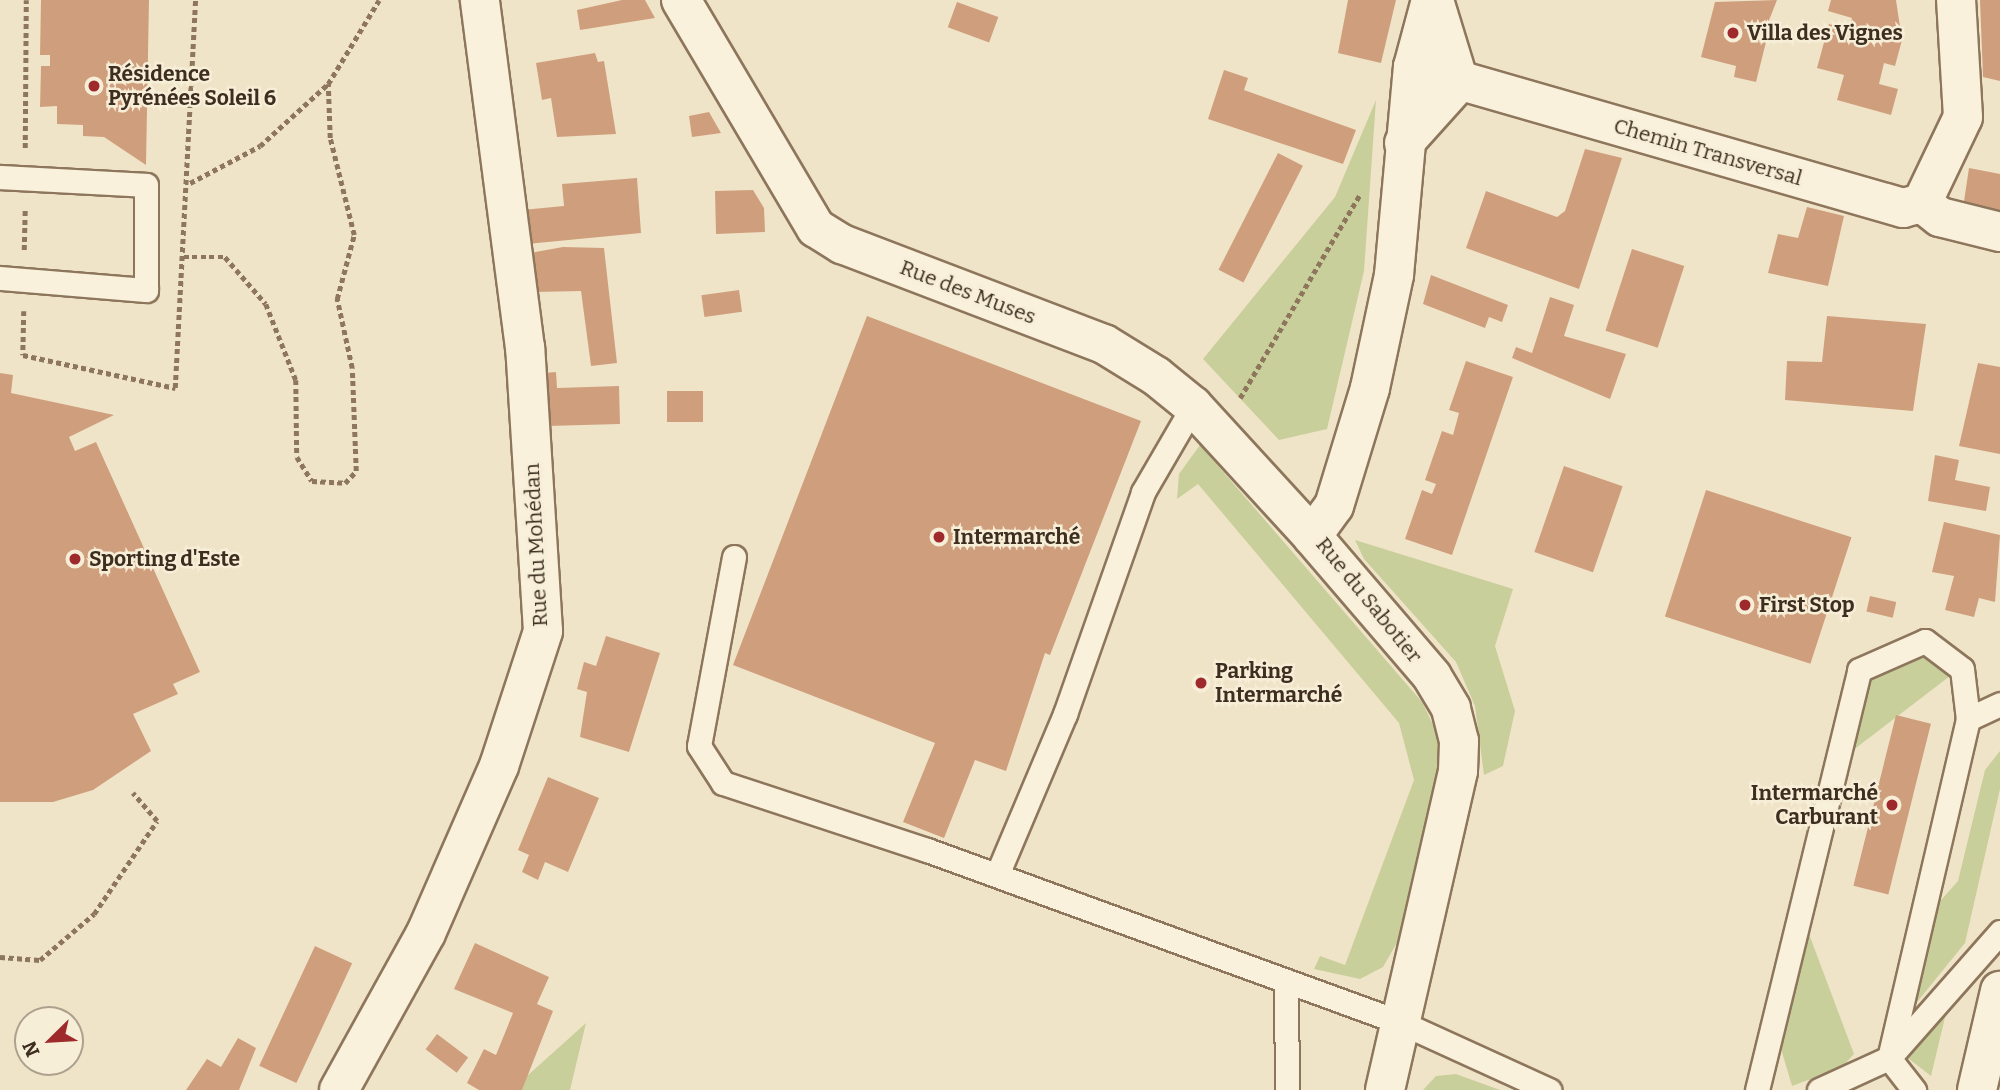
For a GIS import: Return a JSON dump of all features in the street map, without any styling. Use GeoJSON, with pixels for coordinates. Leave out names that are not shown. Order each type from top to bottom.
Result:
{"type":"FeatureCollection","features":[{"type":"Feature","properties":{"kind":"street","name":"Rue du Mohédan"},"geometry":{"type":"LineString","coordinates":[[339,1090],[426,933],[499,766],[543,631],[525,348],[480,0]]}},
{"type":"Feature","properties":{"kind":"street","name":"Rue des Muses"},"geometry":{"type":"LineString","coordinates":[[681,0],[816,228],[842,244],[1104,344],[1203,418],[1312,536]]}},
{"type":"Feature","properties":{"kind":"street"},"geometry":{"type":"LineString","coordinates":[[1413,66],[1432,0]]}},
{"type":"Feature","properties":{"kind":"street"},"geometry":{"type":"LineString","coordinates":[[1404,143],[1459,82],[1432,0]]}},
{"type":"Feature","properties":{"kind":"street"},"geometry":{"type":"LineString","coordinates":[[1956,0],[1963,117],[1922,203],[1940,217],[2000,232]]}},
{"type":"Feature","properties":{"kind":"street","name":"Chemin Transversal"},"geometry":{"type":"LineString","coordinates":[[1413,66],[1459,82],[1903,208],[1922,203]]}},
{"type":"Feature","properties":{"kind":"street","name":"Rue du Sabotier"},"geometry":{"type":"LineString","coordinates":[[1385,1090],[1458,771],[1459,741],[1451,708],[1432,676],[1312,536],[1334,506],[1370,388],[1394,275],[1413,66]]}},
{"type":"Feature","properties":{"kind":"street"},"geometry":{"type":"LineString","coordinates":[[1977,1090],[2000,991]]}},
{"type":"Feature","properties":{"kind":"lane"},"geometry":{"type":"LineString","coordinates":[[0,177],[146,185],[146,290],[0,278]]}},
{"type":"Feature","properties":{"kind":"lane"},"geometry":{"type":"LineString","coordinates":[[997,875],[1065,713],[1143,492],[1203,418]]}},
{"type":"Feature","properties":{"kind":"lane"},"geometry":{"type":"LineString","coordinates":[[734,557],[699,746],[723,783],[997,875],[1286,983],[1402,1023],[1549,1090]]}},
{"type":"Feature","properties":{"kind":"lane"},"geometry":{"type":"LineString","coordinates":[[1757,1090],[1859,670],[1925,640],[1962,669],[1968,719],[1889,1058]]}},
{"type":"Feature","properties":{"kind":"lane"},"geometry":{"type":"LineString","coordinates":[[1968,719],[2000,704]]}},
{"type":"Feature","properties":{"kind":"lane"},"geometry":{"type":"LineString","coordinates":[[1819,1090],[1889,1058],[2000,932]]}},
{"type":"Feature","properties":{"kind":"lane"},"geometry":{"type":"LineString","coordinates":[[1286,983],[1287,1090]]}},
{"type":"Feature","properties":{"kind":"lane"},"geometry":{"type":"LineString","coordinates":[[1889,1058],[1914,1090]]}},
{"type":"Feature","properties":{"kind":"path"},"geometry":{"type":"LineString","coordinates":[[189,183],[260,146],[328,84],[379,0]]}},
{"type":"Feature","properties":{"kind":"path"},"geometry":{"type":"LineString","coordinates":[[184,257],[225,257],[265,304],[296,380],[297,457],[312,481],[345,483],[356,471],[352,368],[337,299],[354,235],[330,138],[328,84]]}},
{"type":"Feature","properties":{"kind":"path"},"geometry":{"type":"LineString","coordinates":[[1203,418],[1245,391],[1365,180]]}},
{"type":"Feature","properties":{"kind":"path"},"geometry":{"type":"LineString","coordinates":[[0,957],[40,960],[94,914],[157,821],[132,793]]}},
{"type":"Feature","properties":{"kind":"green space"},"geometry":{"type":"Polygon","coordinates":[[[1376,100],[1364,271],[1327,429],[1279,440],[1203,359],[1335,197],[1376,100]]]}},
{"type":"Feature","properties":{"kind":"green space"},"geometry":{"type":"Polygon","coordinates":[[[1200,445],[1422,702],[1440,739],[1440,765],[1398,941],[1383,967],[1360,979],[1314,969],[1320,956],[1345,965],[1414,780],[1399,723],[1198,484],[1177,499],[1179,474],[1200,445]]]}},
{"type":"Feature","properties":{"kind":"green space"},"geometry":{"type":"Polygon","coordinates":[[[1355,540],[1513,589],[1495,646],[1515,711],[1503,766],[1484,775],[1475,706],[1456,662],[1364,559],[1355,540]]]}},
{"type":"Feature","properties":{"kind":"green space"},"geometry":{"type":"Polygon","coordinates":[[[1922,652],[1954,673],[1848,754],[1865,687],[1875,672],[1922,652]]]}},
{"type":"Feature","properties":{"kind":"green space"},"geometry":{"type":"Polygon","coordinates":[[[2000,751],[2000,789],[1965,943],[1909,1012],[1934,908],[1958,881],[1985,770],[2000,751]]]}},
{"type":"Feature","properties":{"kind":"green space"},"geometry":{"type":"Polygon","coordinates":[[[1806,926],[1854,1054],[1842,1067],[1792,1086],[1779,1042],[1806,926]]]}},
{"type":"Feature","properties":{"kind":"green space"},"geometry":{"type":"Polygon","coordinates":[[[1947,1009],[1931,1076],[1904,1055],[1947,1009]]]}},
{"type":"Feature","properties":{"kind":"green space"},"geometry":{"type":"Polygon","coordinates":[[[586,1023],[570,1090],[522,1090],[527,1076],[586,1023]]]}},
{"type":"Feature","properties":{"kind":"green space"},"geometry":{"type":"Polygon","coordinates":[[[1456,1074],[1500,1090],[1423,1090],[1436,1076],[1456,1074]]]}},
{"type":"Feature","properties":{"kind":"building","name":"Résidence Pyrénées Soleil 6"},"geometry":{"type":"Polygon","coordinates":[[[41,0],[149,0],[146,165],[104,137],[83,136],[83,125],[57,124],[57,106],[40,107],[41,66],[50,66],[50,55],[40,55],[41,0]]]}},
{"type":"Feature","properties":{"kind":"building"},"geometry":{"type":"Polygon","coordinates":[[[622,0],[645,0],[655,18],[580,30],[577,10],[622,0]]]}},
{"type":"Feature","properties":{"kind":"building"},"geometry":{"type":"Polygon","coordinates":[[[1348,0],[1396,0],[1381,63],[1338,53],[1348,0]]]}},
{"type":"Feature","properties":{"kind":"building","name":"Villa des Vignes"},"geometry":{"type":"Polygon","coordinates":[[[1777,0],[1766,28],[1760,27],[1757,39],[1766,42],[1756,82],[1734,77],[1736,66],[1701,57],[1715,2],[1777,0]]]}},
{"type":"Feature","properties":{"kind":"building"},"geometry":{"type":"Polygon","coordinates":[[[1831,0],[1896,0],[1902,40],[1895,66],[1884,63],[1879,84],[1898,89],[1891,115],[1837,100],[1844,75],[1817,68],[1829,24],[1849,30],[1852,18],[1828,11],[1831,0]]]}},
{"type":"Feature","properties":{"kind":"building"},"geometry":{"type":"Polygon","coordinates":[[[1980,0],[2000,0],[2000,81],[1983,77],[1980,0]]]}},
{"type":"Feature","properties":{"kind":"building"},"geometry":{"type":"Polygon","coordinates":[[[957,2],[998,17],[989,42],[948,27],[957,2]]]}},
{"type":"Feature","properties":{"kind":"building"},"geometry":{"type":"Polygon","coordinates":[[[595,53],[598,62],[604,61],[616,134],[557,137],[551,98],[542,100],[536,63],[595,53]]]}},
{"type":"Feature","properties":{"kind":"building"},"geometry":{"type":"Polygon","coordinates":[[[1224,70],[1248,78],[1244,90],[1356,130],[1343,164],[1208,119],[1224,70]]]}},
{"type":"Feature","properties":{"kind":"building"},"geometry":{"type":"Polygon","coordinates":[[[709,112],[721,133],[692,137],[689,116],[709,112]]]}},
{"type":"Feature","properties":{"kind":"building"},"geometry":{"type":"Polygon","coordinates":[[[1585,149],[1622,158],[1579,289],[1466,248],[1486,191],[1557,217],[1565,211],[1585,149]]]}},
{"type":"Feature","properties":{"kind":"building"},"geometry":{"type":"Polygon","coordinates":[[[1278,153],[1303,166],[1243,282],[1219,270],[1278,153]]]}},
{"type":"Feature","properties":{"kind":"building"},"geometry":{"type":"Polygon","coordinates":[[[1969,168],[2000,174],[2000,215],[1963,208],[1969,168]]]}},
{"type":"Feature","properties":{"kind":"building"},"geometry":{"type":"Polygon","coordinates":[[[637,178],[641,233],[527,244],[522,210],[564,206],[562,184],[637,178]]]}},
{"type":"Feature","properties":{"kind":"building"},"geometry":{"type":"Polygon","coordinates":[[[753,190],[764,208],[765,232],[716,234],[715,191],[753,190]]]}},
{"type":"Feature","properties":{"kind":"building"},"geometry":{"type":"Polygon","coordinates":[[[1807,207],[1844,216],[1828,286],[1768,273],[1778,234],[1798,238],[1807,207]]]}},
{"type":"Feature","properties":{"kind":"building"},"geometry":{"type":"Polygon","coordinates":[[[563,247],[604,248],[617,363],[591,366],[581,291],[535,292],[530,253],[563,247]]]}},
{"type":"Feature","properties":{"kind":"building"},"geometry":{"type":"Polygon","coordinates":[[[1632,249],[1684,266],[1658,348],[1605,331],[1632,249]]]}},
{"type":"Feature","properties":{"kind":"building"},"geometry":{"type":"Polygon","coordinates":[[[1431,275],[1508,305],[1502,322],[1489,317],[1485,328],[1423,304],[1431,275]]]}},
{"type":"Feature","properties":{"kind":"building"},"geometry":{"type":"Polygon","coordinates":[[[739,290],[742,312],[704,317],[701,295],[739,290]]]}},
{"type":"Feature","properties":{"kind":"building"},"geometry":{"type":"Polygon","coordinates":[[[1550,297],[1574,305],[1564,336],[1626,354],[1610,399],[1512,358],[1516,347],[1532,353],[1550,297]]]}},
{"type":"Feature","properties":{"kind":"building","name":"Intermarché"},"geometry":{"type":"Polygon","coordinates":[[[867,316],[1141,421],[1050,655],[1045,653],[1006,771],[975,760],[944,838],[903,822],[935,743],[733,665],[867,316]]]}},
{"type":"Feature","properties":{"kind":"building"},"geometry":{"type":"Polygon","coordinates":[[[1827,316],[1926,324],[1913,411],[1785,400],[1787,361],[1822,362],[1827,316]]]}},
{"type":"Feature","properties":{"kind":"building"},"geometry":{"type":"Polygon","coordinates":[[[1466,361],[1513,377],[1452,555],[1405,539],[1422,490],[1432,494],[1436,484],[1425,480],[1442,431],[1453,435],[1459,413],[1449,410],[1466,361]]]}},
{"type":"Feature","properties":{"kind":"building"},"geometry":{"type":"Polygon","coordinates":[[[1978,363],[2000,367],[2000,454],[1959,446],[1978,363]]]}},
{"type":"Feature","properties":{"kind":"building"},"geometry":{"type":"Polygon","coordinates":[[[556,372],[557,388],[619,386],[620,424],[547,426],[544,373],[556,372]]]}},
{"type":"Feature","properties":{"kind":"building","name":"Sporting d'Este"},"geometry":{"type":"Polygon","coordinates":[[[0,373],[13,375],[11,393],[114,415],[69,437],[75,451],[96,442],[200,672],[173,684],[178,694],[133,714],[151,751],[93,790],[53,802],[0,802],[0,373]]]}},
{"type":"Feature","properties":{"kind":"building"},"geometry":{"type":"Polygon","coordinates":[[[667,391],[703,391],[703,422],[667,422],[667,391]]]}},
{"type":"Feature","properties":{"kind":"building"},"geometry":{"type":"Polygon","coordinates":[[[1935,455],[1959,460],[1955,480],[1990,487],[1986,511],[1928,501],[1935,455]]]}},
{"type":"Feature","properties":{"kind":"building"},"geometry":{"type":"Polygon","coordinates":[[[1564,466],[1623,486],[1593,572],[1534,552],[1564,466]]]}},
{"type":"Feature","properties":{"kind":"building"},"geometry":{"type":"Polygon","coordinates":[[[1706,490],[1852,537],[1810,664],[1665,616],[1706,490]]]}},
{"type":"Feature","properties":{"kind":"building"},"geometry":{"type":"Polygon","coordinates":[[[1944,522],[2000,535],[1995,602],[1979,598],[1974,617],[1945,610],[1954,576],[1932,572],[1944,522]]]}},
{"type":"Feature","properties":{"kind":"building"},"geometry":{"type":"Polygon","coordinates":[[[1870,596],[1896,602],[1893,618],[1866,612],[1870,596]]]}},
{"type":"Feature","properties":{"kind":"building"},"geometry":{"type":"Polygon","coordinates":[[[606,636],[660,653],[629,752],[580,737],[587,692],[577,689],[579,681],[584,662],[596,666],[606,636]]]}},
{"type":"Feature","properties":{"kind":"building","name":"Intermarché Carburant"},"geometry":{"type":"Polygon","coordinates":[[[1896,715],[1931,724],[1888,894],[1853,886],[1896,715]]]}},
{"type":"Feature","properties":{"kind":"building"},"geometry":{"type":"Polygon","coordinates":[[[548,777],[599,798],[568,872],[545,862],[538,880],[522,872],[529,855],[518,850],[548,777]]]}},
{"type":"Feature","properties":{"kind":"building"},"geometry":{"type":"Polygon","coordinates":[[[475,943],[549,977],[537,1004],[553,1011],[522,1090],[479,1090],[467,1083],[484,1049],[496,1055],[513,1013],[454,989],[475,943]]]}},
{"type":"Feature","properties":{"kind":"building"},"geometry":{"type":"Polygon","coordinates":[[[315,946],[352,963],[296,1083],[259,1066],[315,946]]]}},
{"type":"Feature","properties":{"kind":"building"},"geometry":{"type":"Polygon","coordinates":[[[437,1034],[468,1057],[457,1073],[426,1049],[437,1034]]]}},
{"type":"Feature","properties":{"kind":"building"},"geometry":{"type":"Polygon","coordinates":[[[238,1038],[256,1048],[239,1090],[186,1090],[207,1059],[221,1067],[238,1038]]]}},
{"type":"Feature","properties":{"kind":"place","name":"Villa des Vignes"},"geometry":{"type":"Point","coordinates":[1733,33]}},
{"type":"Feature","properties":{"kind":"place","name":"Résidence Pyrénées Soleil 6"},"geometry":{"type":"Point","coordinates":[94,86]}},
{"type":"Feature","properties":{"kind":"place","name":"Intermarché"},"geometry":{"type":"Point","coordinates":[939,537]}},
{"type":"Feature","properties":{"kind":"place","name":"Sporting d'Este"},"geometry":{"type":"Point","coordinates":[75,559]}},
{"type":"Feature","properties":{"kind":"place","name":"First Stop"},"geometry":{"type":"Point","coordinates":[1745,605]}},
{"type":"Feature","properties":{"kind":"place","name":"Parking Intermarché"},"geometry":{"type":"Point","coordinates":[1201,683]}},
{"type":"Feature","properties":{"kind":"place","name":"Intermarché Carburant"},"geometry":{"type":"Point","coordinates":[1892,805]}}]}
